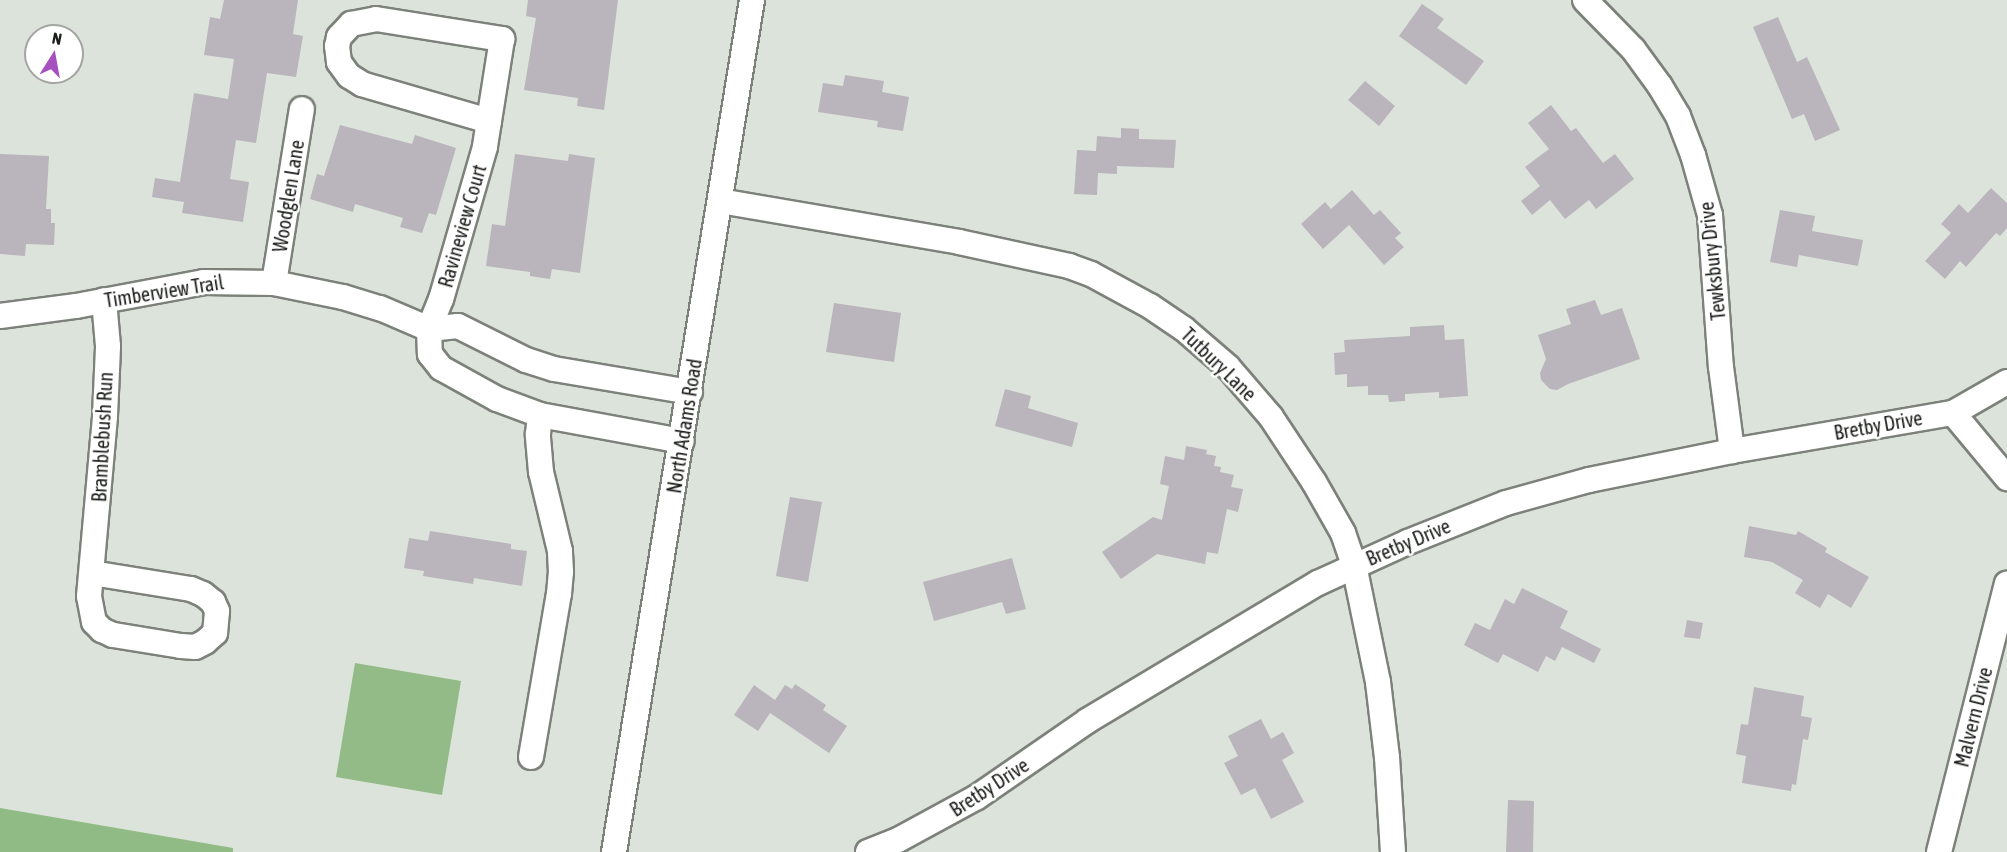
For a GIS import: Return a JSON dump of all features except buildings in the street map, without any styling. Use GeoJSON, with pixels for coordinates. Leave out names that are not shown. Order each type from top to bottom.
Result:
{"type":"FeatureCollection","features":[{"type":"Feature","properties":{"kind":"street","name":"North Adams Road"},"geometry":{"type":"LineString","coordinates":[[614,852],[752,0]]}},
{"type":"Feature","properties":{"kind":"street","name":"Tewksbury Drive"},"geometry":{"type":"LineString","coordinates":[[1585,0],[1633,49],[1660,86],[1678,116],[1693,155],[1711,224],[1721,367],[1732,451]]}},
{"type":"Feature","properties":{"kind":"street","name":"Ravineview Court"},"geometry":{"type":"LineString","coordinates":[[429,329],[441,299],[469,202],[489,121],[502,39],[376,19],[351,24],[339,37],[337,54],[343,70],[362,84],[489,121]]}},
{"type":"Feature","properties":{"kind":"street","name":"Woodglen Lane"},"geometry":{"type":"LineString","coordinates":[[274,283],[302,109]]}},
{"type":"Feature","properties":{"kind":"street","name":"Tutbury Lane"},"geometry":{"type":"LineString","coordinates":[[720,201],[959,242],[1047,261],[1090,274],[1150,306],[1208,348],[1247,386],[1265,409],[1320,492],[1343,532],[1354,565],[1378,682],[1387,757],[1393,852]]}},
{"type":"Feature","properties":{"kind":"street","name":"Timberview Trail"},"geometry":{"type":"LineString","coordinates":[[0,316],[204,282],[274,283],[352,300],[429,329],[445,325],[458,326],[526,360],[554,369],[690,392]]}},
{"type":"Feature","properties":{"kind":"street","name":"Bramblebush Run"},"geometry":{"type":"LineString","coordinates":[[92,573],[191,589],[203,594],[213,602],[217,611],[215,633],[195,647],[113,635],[102,630],[94,622],[90,609],[92,573],[105,416],[108,346],[104,300]]}},
{"type":"Feature","properties":{"kind":"street"},"geometry":{"type":"LineString","coordinates":[[429,329],[430,354],[441,368],[487,394],[540,415],[682,441]]}},
{"type":"Feature","properties":{"kind":"street","name":"Bretby Drive"},"geometry":{"type":"LineString","coordinates":[[868,852],[907,836],[977,797],[1088,721],[1154,680],[1318,583],[1354,565],[1506,503],[1589,480],[1732,451],[1953,413],[2007,382]]}},
{"type":"Feature","properties":{"kind":"street"},"geometry":{"type":"LineString","coordinates":[[1953,413],[2007,478]]}},
{"type":"Feature","properties":{"kind":"street"},"geometry":{"type":"LineString","coordinates":[[531,757],[561,572],[560,550],[541,472],[538,434],[540,415]]}},
{"type":"Feature","properties":{"kind":"street","name":"Malvern Drive"},"geometry":{"type":"LineString","coordinates":[[1939,852],[2007,583]]}},
{"type":"Feature","properties":{"kind":"green space"},"geometry":{"type":"Polygon","coordinates":[[[355,663],[461,681],[442,795],[336,777],[355,663]]]}},
{"type":"Feature","properties":{"kind":"green space"},"geometry":{"type":"Polygon","coordinates":[[[0,808],[233,848],[233,852],[0,852],[0,808]]]}}]}
